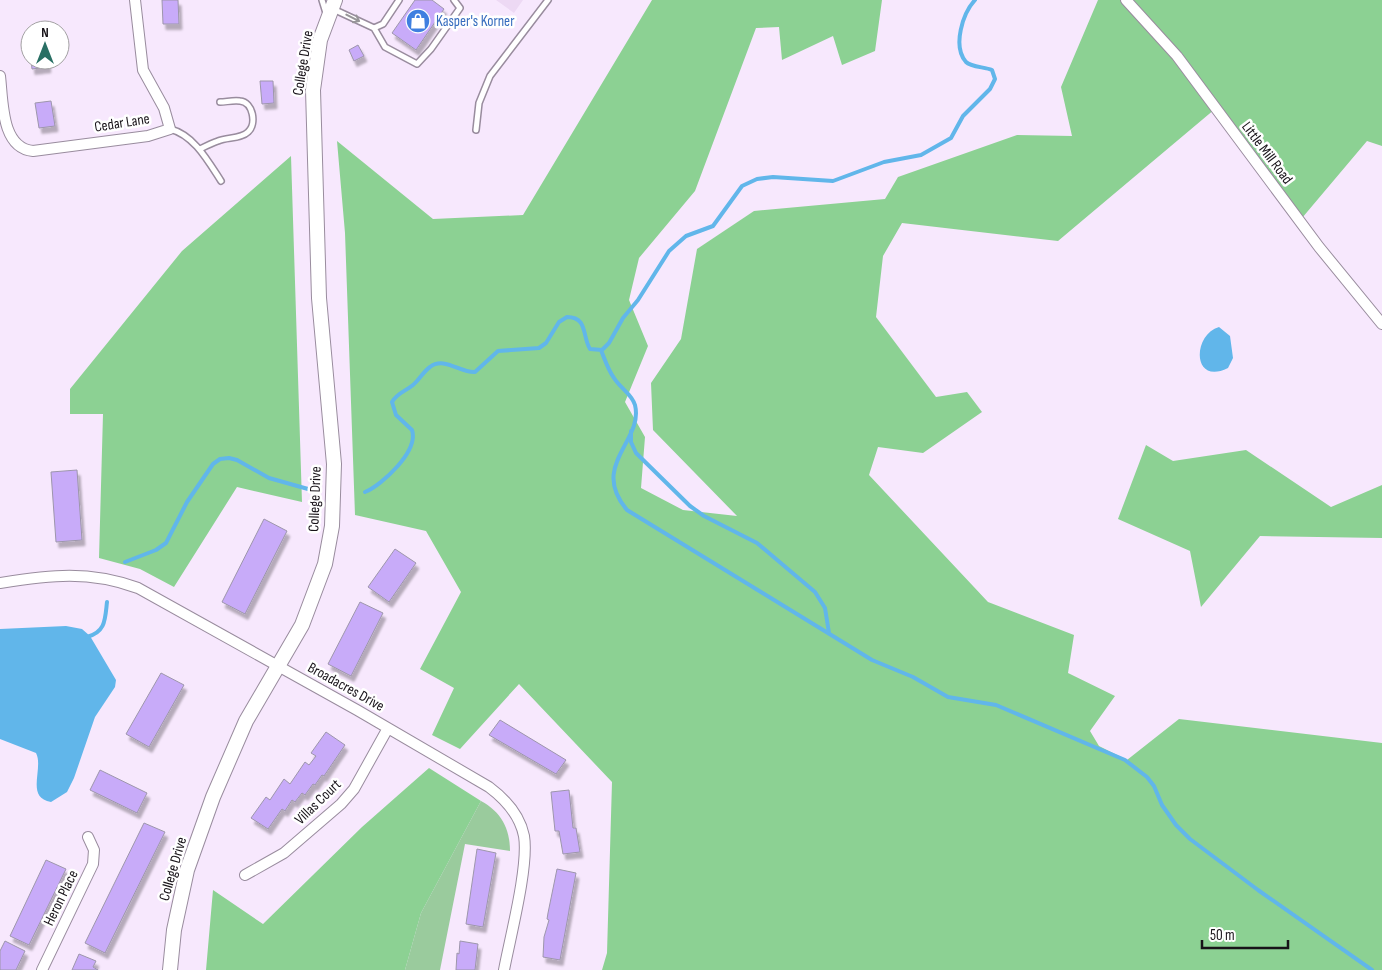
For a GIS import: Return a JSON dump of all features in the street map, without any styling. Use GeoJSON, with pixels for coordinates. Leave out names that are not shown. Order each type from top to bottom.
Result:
{"type":"FeatureCollection","features":[{"type":"Feature","properties":{"kind":"main road","name":"College Drive"},"geometry":{"type":"LineString","coordinates":[[170,970],[174,930],[187,870],[213,797],[246,721],[302,625],[325,564],[332,526],[334,464],[319,298],[312,90],[320,40],[329,7]]}},
{"type":"Feature","properties":{"kind":"street","name":"Cedar Lane"},"geometry":{"type":"LineString","coordinates":[[0,76],[7,126],[14,142],[23,150],[34,151],[148,136],[170,130],[164,108],[143,70],[135,0]]}},
{"type":"Feature","properties":{"kind":"street","name":"Little Mill Road"},"geometry":{"type":"LineString","coordinates":[[1126,0],[1177,56],[1319,247],[1382,324]]}},
{"type":"Feature","properties":{"kind":"street","name":"Broadacres Drive"},"geometry":{"type":"LineString","coordinates":[[0,583],[45,576],[75,574],[124,583],[151,595],[480,780],[504,800],[516,816],[524,836],[524,857],[504,970]]}},
{"type":"Feature","properties":{"kind":"street","name":"Villas Court"},"geometry":{"type":"LineString","coordinates":[[245,875],[284,853],[341,804],[354,789],[388,728]]}},
{"type":"Feature","properties":{"kind":"street","name":"Heron Place"},"geometry":{"type":"LineString","coordinates":[[42,970],[93,864],[94,850],[88,837]]}},
{"type":"Feature","properties":{"kind":"lane"},"geometry":{"type":"LineString","coordinates":[[374,28],[384,24],[399,0]]}},
{"type":"Feature","properties":{"kind":"lane"},"geometry":{"type":"LineString","coordinates":[[329,7],[374,28],[385,47],[417,64],[431,49],[460,8],[454,0]]}},
{"type":"Feature","properties":{"kind":"lane"},"geometry":{"type":"LineString","coordinates":[[476,130],[479,104],[490,76],[548,0]]}},
{"type":"Feature","properties":{"kind":"lane"},"geometry":{"type":"LineString","coordinates":[[200,149],[217,141],[242,136],[252,126],[253,116],[246,103],[241,101],[220,102]]}},
{"type":"Feature","properties":{"kind":"lane"},"geometry":{"type":"LineString","coordinates":[[170,130],[178,131],[200,149],[221,181]]}},
{"type":"Feature","properties":{"kind":"shaded area"},"geometry":{"type":"Polygon","coordinates":[[[496,0],[523,0],[514,13],[496,0]]]}},
{"type":"Feature","properties":{"kind":"green space"},"geometry":{"type":"Polygon","coordinates":[[[652,0],[882,0],[875,51],[842,65],[833,36],[782,60],[779,27],[756,28],[695,191],[639,258],[629,300],[648,346],[625,402],[645,437],[641,488],[683,510],[737,516],[653,430],[651,383],[681,339],[697,249],[754,211],[885,199],[898,177],[1017,135],[1072,136],[1061,87],[1098,0],[1382,0],[1382,146],[1367,141],[1302,218],[1215,109],[1058,241],[902,223],[883,256],[876,317],[936,397],[967,392],[982,412],[923,453],[878,447],[869,475],[988,602],[1074,635],[1068,673],[1115,696],[1090,731],[1099,746],[1127,760],[1179,719],[1382,743],[1382,970],[602,970],[607,953],[612,782],[519,684],[460,749],[432,735],[454,688],[420,669],[461,592],[426,531],[355,515],[345,233],[337,141],[433,219],[523,215],[652,0]]]}},
{"type":"Feature","properties":{"kind":"green space"},"geometry":{"type":"Polygon","coordinates":[[[291,156],[302,502],[237,487],[174,587],[140,569],[99,558],[103,414],[70,414],[70,389],[182,251],[291,156]]]}},
{"type":"Feature","properties":{"kind":"green space"},"geometry":{"type":"Polygon","coordinates":[[[1146,445],[1173,461],[1246,450],[1331,507],[1382,485],[1382,538],[1260,536],[1201,607],[1190,551],[1118,519],[1146,445]]]}},
{"type":"Feature","properties":{"kind":"green space"},"geometry":{"type":"Polygon","coordinates":[[[429,768],[481,801],[421,913],[405,970],[206,970],[213,890],[263,924],[362,827],[429,768]]]}},
{"type":"Feature","properties":{"kind":"green space"},"geometry":{"type":"Polygon","coordinates":[[[481,801],[494,810],[503,822],[510,843],[510,851],[465,844],[440,970],[405,970],[421,913],[481,801]]]}},
{"type":"Feature","properties":{"kind":"water"},"geometry":{"type":"Polygon","coordinates":[[[1219,327],[1230,336],[1233,358],[1228,368],[1216,372],[1208,370],[1202,365],[1200,348],[1210,332],[1219,327]]]}},
{"type":"Feature","properties":{"kind":"water"},"geometry":{"type":"Polygon","coordinates":[[[66,626],[82,629],[90,636],[116,680],[115,687],[95,717],[74,778],[67,792],[51,802],[43,799],[37,789],[38,759],[36,753],[0,739],[0,629],[66,626]]]}},
{"type":"Feature","properties":{"kind":"building"},"geometry":{"type":"Polygon","coordinates":[[[162,0],[178,0],[179,24],[163,24],[162,0]]]}},
{"type":"Feature","properties":{"kind":"building","name":"Kasper's Korner"},"geometry":{"type":"Polygon","coordinates":[[[415,0],[432,0],[444,9],[416,50],[392,33],[415,0]]]}},
{"type":"Feature","properties":{"kind":"building"},"geometry":{"type":"Polygon","coordinates":[[[358,45],[364,56],[354,61],[349,50],[358,45]]]}},
{"type":"Feature","properties":{"kind":"building"},"geometry":{"type":"Polygon","coordinates":[[[260,81],[273,81],[274,103],[262,104],[260,81]]]}},
{"type":"Feature","properties":{"kind":"building"},"geometry":{"type":"Polygon","coordinates":[[[51,101],[55,126],[39,128],[35,103],[51,101]]]}},
{"type":"Feature","properties":{"kind":"building"},"geometry":{"type":"Polygon","coordinates":[[[77,470],[82,540],[56,542],[51,472],[77,470]]]}},
{"type":"Feature","properties":{"kind":"building"},"geometry":{"type":"Polygon","coordinates":[[[264,519],[287,531],[245,614],[222,602],[264,519]]]}},
{"type":"Feature","properties":{"kind":"building"},"geometry":{"type":"Polygon","coordinates":[[[395,549],[416,563],[389,602],[368,587],[395,549]]]}},
{"type":"Feature","properties":{"kind":"building"},"geometry":{"type":"Polygon","coordinates":[[[360,602],[383,613],[351,676],[328,664],[360,602]]]}},
{"type":"Feature","properties":{"kind":"building"},"geometry":{"type":"Polygon","coordinates":[[[161,673],[184,685],[149,747],[126,734],[161,673]]]}},
{"type":"Feature","properties":{"kind":"building"},"geometry":{"type":"Polygon","coordinates":[[[500,720],[566,760],[556,774],[489,735],[500,720]]]}},
{"type":"Feature","properties":{"kind":"building"},"geometry":{"type":"Polygon","coordinates":[[[326,732],[345,745],[324,776],[322,775],[315,785],[313,784],[305,795],[302,793],[295,802],[292,800],[285,811],[282,809],[268,829],[251,818],[266,797],[270,800],[284,779],[290,784],[305,762],[309,765],[316,756],[311,753],[326,732]]]}},
{"type":"Feature","properties":{"kind":"building"},"geometry":{"type":"Polygon","coordinates":[[[100,770],[147,793],[137,813],[90,790],[100,770]]]}},
{"type":"Feature","properties":{"kind":"building"},"geometry":{"type":"Polygon","coordinates":[[[569,790],[573,828],[576,828],[580,852],[563,854],[559,831],[555,831],[551,792],[569,790]]]}},
{"type":"Feature","properties":{"kind":"building"},"geometry":{"type":"Polygon","coordinates":[[[144,823],[165,832],[105,953],[85,943],[144,823]]]}},
{"type":"Feature","properties":{"kind":"building"},"geometry":{"type":"Polygon","coordinates":[[[477,849],[496,853],[483,927],[466,924],[477,849]]]}},
{"type":"Feature","properties":{"kind":"building"},"geometry":{"type":"Polygon","coordinates":[[[46,860],[66,869],[29,945],[10,936],[46,860]]]}},
{"type":"Feature","properties":{"kind":"building"},"geometry":{"type":"Polygon","coordinates":[[[557,869],[576,873],[560,960],[543,957],[544,937],[549,920],[547,919],[557,869]]]}},
{"type":"Feature","properties":{"kind":"building"},"geometry":{"type":"Polygon","coordinates":[[[5,941],[25,951],[16,970],[0,970],[0,951],[5,941]]]}},
{"type":"Feature","properties":{"kind":"building"},"geometry":{"type":"Polygon","coordinates":[[[460,941],[478,944],[475,970],[456,970],[460,941]]]}},
{"type":"Feature","properties":{"kind":"building"},"geometry":{"type":"Polygon","coordinates":[[[79,954],[96,961],[93,967],[98,970],[72,970],[79,954]]]}},
{"type":"Feature","properties":{"kind":"waterway"},"geometry":{"type":"LineString","coordinates":[[365,492],[389,475],[398,466],[410,448],[413,438],[412,430],[396,415],[392,402],[399,394],[413,385],[430,367],[441,363],[469,372],[475,372],[498,351],[539,348],[546,343],[559,322],[567,317],[574,318],[581,324],[590,349],[602,350],[609,343],[623,318],[638,300],[669,251],[686,236],[713,226],[742,186],[757,179],[773,177],[833,181],[884,162],[921,155],[951,138],[963,116],[990,89],[995,79],[992,70],[971,65],[966,62],[962,55],[960,39],[963,21],[975,0]]}},
{"type":"Feature","properties":{"kind":"waterway"},"geometry":{"type":"LineString","coordinates":[[601,350],[612,375],[635,405],[636,418],[615,466],[613,480],[617,494],[627,510],[872,660],[913,677],[948,697],[996,705],[1125,760],[1147,777],[1154,786],[1162,805],[1176,825],[1190,839],[1258,890],[1372,970]]}},
{"type":"Feature","properties":{"kind":"waterway"},"geometry":{"type":"LineString","coordinates":[[631,431],[631,442],[636,453],[690,506],[704,516],[757,543],[815,592],[825,608],[829,633]]}},
{"type":"Feature","properties":{"kind":"waterway"},"geometry":{"type":"LineString","coordinates":[[125,562],[156,550],[166,543],[187,502],[213,464],[220,459],[229,458],[237,460],[269,478],[308,489]]}},
{"type":"Feature","properties":{"kind":"waterway"},"geometry":{"type":"LineString","coordinates":[[87,637],[98,632],[101,628],[105,619],[107,602]]}},
{"type":"Feature","properties":{"kind":"place","name":"Kasper's Korner"},"geometry":{"type":"Point","coordinates":[418,21]}}]}
